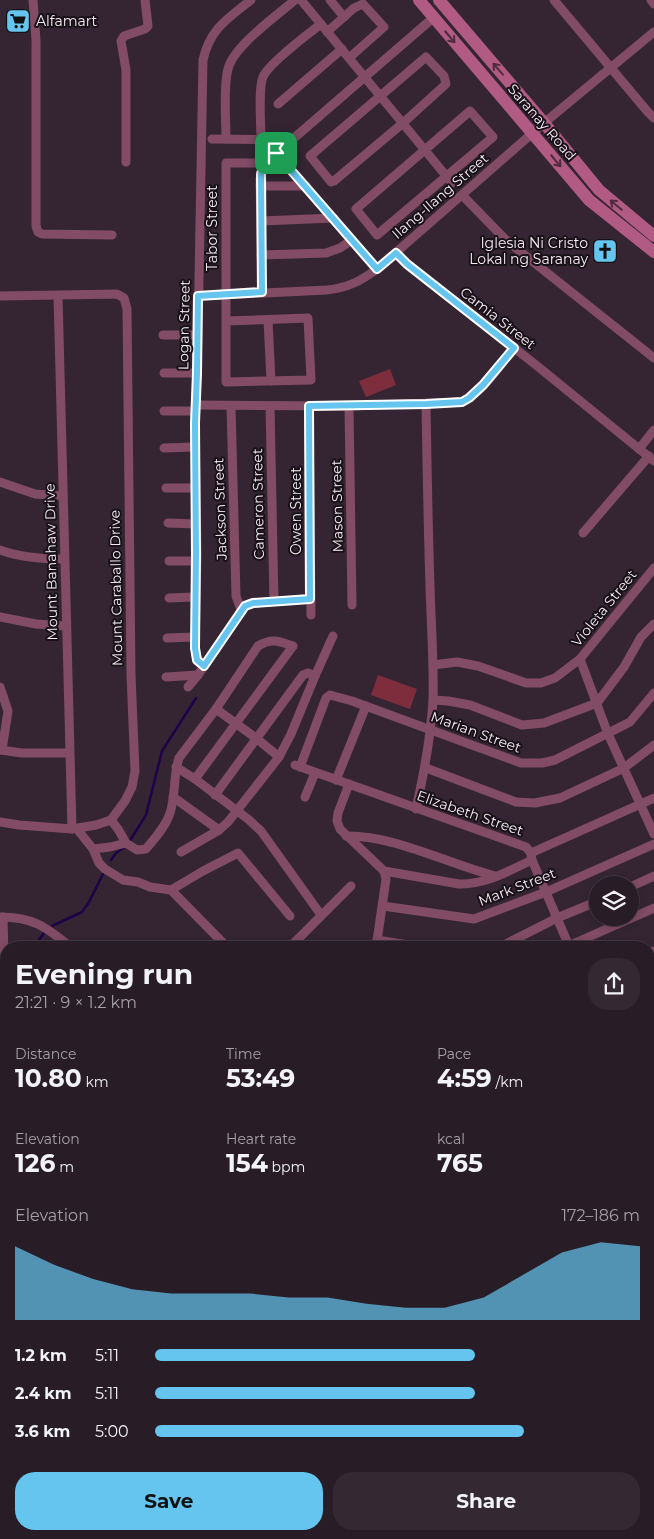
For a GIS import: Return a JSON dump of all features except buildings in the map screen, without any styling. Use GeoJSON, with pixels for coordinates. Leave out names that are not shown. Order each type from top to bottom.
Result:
{"type":"FeatureCollection","features":[{"type":"Feature","properties":{"kind":"street"},"geometry":{"type":"LineString","coordinates":[[33,0],[36,50],[36,226],[38,232],[42,234],[112,235]]}},
{"type":"Feature","properties":{"kind":"street"},"geometry":{"type":"LineString","coordinates":[[126,162],[126,60],[121,41],[124,36],[145,29],[148,26],[144,0]]}},
{"type":"Feature","properties":{"kind":"street","name":"Logan Street"},"geometry":{"type":"LineString","coordinates":[[204,666],[197,660],[195,648],[195,408],[203,60],[206,47],[217,29],[251,0]]}},
{"type":"Feature","properties":{"kind":"street"},"geometry":{"type":"LineString","coordinates":[[226,140],[226,77],[231,60],[243,45],[294,0]]}},
{"type":"Feature","properties":{"kind":"street"},"geometry":{"type":"LineString","coordinates":[[301,0],[449,180]]}},
{"type":"Feature","properties":{"kind":"street"},"geometry":{"type":"LineString","coordinates":[[330,0],[344,16]]}},
{"type":"Feature","properties":{"kind":"street","name":"Saranay Road"},"geometry":{"type":"LineString","coordinates":[[419,0],[589,200],[654,252]]}},
{"type":"Feature","properties":{"kind":"street","name":"Saranay Road"},"geometry":{"type":"LineString","coordinates":[[439,0],[599,190],[654,236]]}},
{"type":"Feature","properties":{"kind":"street"},"geometry":{"type":"LineString","coordinates":[[554,0],[654,118]]}},
{"type":"Feature","properties":{"kind":"street"},"geometry":{"type":"LineString","coordinates":[[651,0],[654,4]]}},
{"type":"Feature","properties":{"kind":"street"},"geometry":{"type":"LineString","coordinates":[[327,32],[354,8],[363,4],[384,27],[349,58]]}},
{"type":"Feature","properties":{"kind":"street"},"geometry":{"type":"LineString","coordinates":[[262,292],[260,186],[264,164],[434,18]]}},
{"type":"Feature","properties":{"kind":"street"},"geometry":{"type":"LineString","coordinates":[[261,140],[261,85],[264,74],[321,24]]}},
{"type":"Feature","properties":{"kind":"street","name":"Ilang-Ilang Street"},"geometry":{"type":"LineString","coordinates":[[198,296],[327,290],[343,288],[358,282],[396,253],[544,123],[654,32]]}},
{"type":"Feature","properties":{"kind":"street"},"geometry":{"type":"LineString","coordinates":[[278,104],[342,49]]}},
{"type":"Feature","properties":{"kind":"street"},"geometry":{"type":"LineString","coordinates":[[426,57],[444,76],[446,84],[403,123],[332,182],[310,156],[381,96],[426,57]]}},
{"type":"Feature","properties":{"kind":"street"},"geometry":{"type":"LineString","coordinates":[[470,111],[493,137],[449,180],[377,235],[356,209],[470,111]]}},
{"type":"Feature","properties":{"kind":"street"},"geometry":{"type":"LineString","coordinates":[[212,139],[292,140]]}},
{"type":"Feature","properties":{"kind":"street"},"geometry":{"type":"LineString","coordinates":[[276,153],[377,269]]}},
{"type":"Feature","properties":{"kind":"street","name":"Tabor Street"},"geometry":{"type":"LineString","coordinates":[[264,164],[255,162],[226,163],[226,382],[271,381]]}},
{"type":"Feature","properties":{"kind":"street"},"geometry":{"type":"LineString","coordinates":[[260,186],[306,186]]}},
{"type":"Feature","properties":{"kind":"street"},"geometry":{"type":"LineString","coordinates":[[462,196],[507,241],[654,358]]}},
{"type":"Feature","properties":{"kind":"street"},"geometry":{"type":"LineString","coordinates":[[261,221],[334,218]]}},
{"type":"Feature","properties":{"kind":"street"},"geometry":{"type":"LineString","coordinates":[[261,255],[326,253],[340,248],[352,240]]}},
{"type":"Feature","properties":{"kind":"street","name":"Camia Street"},"geometry":{"type":"LineString","coordinates":[[396,253],[407,264],[651,458]]}},
{"type":"Feature","properties":{"kind":"street","name":"Mount Caraballo Drive"},"geometry":{"type":"LineString","coordinates":[[58,296],[117,294],[124,298],[128,309],[131,675],[134,771],[132,787],[125,801],[111,820]]}},
{"type":"Feature","properties":{"kind":"street"},"geometry":{"type":"LineString","coordinates":[[0,296],[58,296]]}},
{"type":"Feature","properties":{"kind":"street","name":"Mount Banahaw Drive"},"geometry":{"type":"LineString","coordinates":[[58,296],[65,626],[69,753],[74,829]]}},
{"type":"Feature","properties":{"kind":"street"},"geometry":{"type":"LineString","coordinates":[[226,322],[308,318],[310,380],[271,381],[268,320]]}},
{"type":"Feature","properties":{"kind":"street"},"geometry":{"type":"LineString","coordinates":[[163,335],[198,335]]}},
{"type":"Feature","properties":{"kind":"street"},"geometry":{"type":"LineString","coordinates":[[164,410],[231,406],[349,406],[455,403],[469,398],[483,385],[514,348]]}},
{"type":"Feature","properties":{"kind":"street"},"geometry":{"type":"LineString","coordinates":[[164,373],[197,373]]}},
{"type":"Feature","properties":{"kind":"street"},"geometry":{"type":"LineString","coordinates":[[416,809],[426,768],[431,730],[433,665],[426,404]]}},
{"type":"Feature","properties":{"kind":"street","name":"Jackson Street"},"geometry":{"type":"LineString","coordinates":[[231,406],[236,596],[242,610]]}},
{"type":"Feature","properties":{"kind":"street","name":"Cameron Street"},"geometry":{"type":"LineString","coordinates":[[270,406],[274,602]]}},
{"type":"Feature","properties":{"kind":"street","name":"Owen Street"},"geometry":{"type":"LineString","coordinates":[[309,406],[311,615]]}},
{"type":"Feature","properties":{"kind":"street","name":"Mason Street"},"geometry":{"type":"LineString","coordinates":[[349,406],[352,605]]}},
{"type":"Feature","properties":{"kind":"street"},"geometry":{"type":"LineString","coordinates":[[639,449],[654,430]]}},
{"type":"Feature","properties":{"kind":"street"},"geometry":{"type":"LineString","coordinates":[[164,448],[195,447]]}},
{"type":"Feature","properties":{"kind":"street"},"geometry":{"type":"LineString","coordinates":[[583,534],[651,458]]}},
{"type":"Feature","properties":{"kind":"street"},"geometry":{"type":"LineString","coordinates":[[0,482],[35,494],[63,496]]}},
{"type":"Feature","properties":{"kind":"street"},"geometry":{"type":"LineString","coordinates":[[166,488],[195,488]]}},
{"type":"Feature","properties":{"kind":"street"},"geometry":{"type":"LineString","coordinates":[[168,523],[196,524]]}},
{"type":"Feature","properties":{"kind":"street"},"geometry":{"type":"LineString","coordinates":[[0,550],[8,553],[64,559]]}},
{"type":"Feature","properties":{"kind":"street"},"geometry":{"type":"LineString","coordinates":[[168,561],[196,561]]}},
{"type":"Feature","properties":{"kind":"street","name":"Violeta Street"},"geometry":{"type":"LineString","coordinates":[[433,665],[457,662],[478,666],[526,683],[541,683],[555,678],[580,660],[654,568]]}},
{"type":"Feature","properties":{"kind":"street"},"geometry":{"type":"LineString","coordinates":[[169,598],[195,597]]}},
{"type":"Feature","properties":{"kind":"street"},"geometry":{"type":"LineString","coordinates":[[188,687],[245,606],[253,603],[310,599]]}},
{"type":"Feature","properties":{"kind":"street"},"geometry":{"type":"LineString","coordinates":[[0,617],[36,624],[65,626]]}},
{"type":"Feature","properties":{"kind":"street"},"geometry":{"type":"LineString","coordinates":[[432,700],[470,705],[522,725],[544,723],[597,703],[624,667],[641,637],[654,624]]}},
{"type":"Feature","properties":{"kind":"street"},"geometry":{"type":"LineString","coordinates":[[181,852],[219,830],[228,822],[279,757],[333,636]]}},
{"type":"Feature","properties":{"kind":"street"},"geometry":{"type":"LineString","coordinates":[[167,638],[195,637]]}},
{"type":"Feature","properties":{"kind":"street"},"geometry":{"type":"LineString","coordinates":[[0,822],[74,829],[111,820],[126,843],[137,850],[146,848],[162,828],[169,815],[176,766],[179,758],[216,709],[258,646],[266,642],[277,641],[293,646],[195,779]]}},
{"type":"Feature","properties":{"kind":"street"},"geometry":{"type":"LineString","coordinates":[[580,660],[608,734],[654,834]]}},
{"type":"Feature","properties":{"kind":"street"},"geometry":{"type":"LineString","coordinates":[[215,795],[303,675],[308,673],[315,676]]}},
{"type":"Feature","properties":{"kind":"street"},"geometry":{"type":"LineString","coordinates":[[166,677],[198,675]]}},
{"type":"Feature","properties":{"kind":"street"},"geometry":{"type":"LineString","coordinates":[[0,687],[8,711],[1,750],[22,753],[69,753]]}},
{"type":"Feature","properties":{"kind":"street","name":"Marian Street"},"geometry":{"type":"LineString","coordinates":[[297,766],[326,698],[330,695],[366,706],[521,763],[542,763],[555,760],[630,722],[654,693]]}},
{"type":"Feature","properties":{"kind":"street"},"geometry":{"type":"LineString","coordinates":[[336,780],[366,706]]}},
{"type":"Feature","properties":{"kind":"street"},"geometry":{"type":"LineString","coordinates":[[216,709],[279,757]]}},
{"type":"Feature","properties":{"kind":"street"},"geometry":{"type":"LineString","coordinates":[[426,768],[516,802],[535,803],[560,798],[624,768],[654,745]]}},
{"type":"Feature","properties":{"kind":"street"},"geometry":{"type":"LineString","coordinates":[[176,766],[261,832],[321,915]]}},
{"type":"Feature","properties":{"kind":"street","name":"Elizabeth Street"},"geometry":{"type":"LineString","coordinates":[[297,766],[526,847],[531,856],[654,798]]}},
{"type":"Feature","properties":{"kind":"street"},"geometry":{"type":"LineString","coordinates":[[305,798],[315,773]]}},
{"type":"Feature","properties":{"kind":"street"},"geometry":{"type":"LineString","coordinates":[[349,784],[338,813],[337,821],[340,829],[384,871],[459,884],[470,884],[482,882],[531,856],[566,941]]}},
{"type":"Feature","properties":{"kind":"street"},"geometry":{"type":"LineString","coordinates":[[173,797],[219,830]]}},
{"type":"Feature","properties":{"kind":"street"},"geometry":{"type":"LineString","coordinates":[[74,829],[93,848],[99,863],[105,869],[123,880],[171,890],[221,941]]}},
{"type":"Feature","properties":{"kind":"street"},"geometry":{"type":"LineString","coordinates":[[346,836],[392,842],[477,872],[494,876]]}},
{"type":"Feature","properties":{"kind":"street"},"geometry":{"type":"LineString","coordinates":[[93,848],[110,847],[126,843]]}},
{"type":"Feature","properties":{"kind":"street","name":"Mark Street"},"geometry":{"type":"LineString","coordinates":[[383,906],[474,919],[546,892],[654,844]]}},
{"type":"Feature","properties":{"kind":"street"},"geometry":{"type":"LineString","coordinates":[[171,890],[238,853],[290,916]]}},
{"type":"Feature","properties":{"kind":"street"},"geometry":{"type":"LineString","coordinates":[[377,941],[386,879],[384,871]]}},
{"type":"Feature","properties":{"kind":"street"},"geometry":{"type":"LineString","coordinates":[[639,883],[654,876]]}},
{"type":"Feature","properties":{"kind":"street"},"geometry":{"type":"LineString","coordinates":[[296,941],[350,886]]}},
{"type":"Feature","properties":{"kind":"street"},"geometry":{"type":"LineString","coordinates":[[512,941],[589,905]]}},
{"type":"Feature","properties":{"kind":"street"},"geometry":{"type":"LineString","coordinates":[[581,941],[654,908]]}},
{"type":"Feature","properties":{"kind":"street"},"geometry":{"type":"LineString","coordinates":[[3,941],[1,917],[18,917],[34,921],[48,928],[64,941]]}},
{"type":"Feature","properties":{"kind":"shaded area"},"geometry":{"type":"Polygon","coordinates":[[[390,369],[396,385],[366,397],[359,381],[390,369]]]}},
{"type":"Feature","properties":{"kind":"shaded area"},"geometry":{"type":"Polygon","coordinates":[[[378,675],[417,689],[410,709],[371,695],[378,675]]]}},
{"type":"Feature","properties":{"kind":"waterway"},"geometry":{"type":"LineString","coordinates":[[129,842],[146,815],[162,751],[196,698]]}},
{"type":"Feature","properties":{"kind":"waterway"},"geometry":{"type":"LineString","coordinates":[[111,860],[116,853],[125,847]]}},
{"type":"Feature","properties":{"kind":"waterway"},"geometry":{"type":"LineString","coordinates":[[52,926],[82,912],[103,874]]}},
{"type":"Feature","properties":{"kind":"waterway"},"geometry":{"type":"LineString","coordinates":[[38,941],[44,933]]}},
{"type":"Feature","properties":{"kind":"place","name":"Alfamart"},"geometry":{"type":"Point","coordinates":[18,21]}},
{"type":"Feature","properties":{"kind":"place","name":"Iglesia Ni Cristo Lokal ng Saranay"},"geometry":{"type":"Point","coordinates":[605,251]}},
{"type":"Feature","properties":{"kind":"route"},"geometry":{"type":"LineString","coordinates":[[276,153],[377,269],[396,253],[407,264],[514,348],[483,385],[462,402],[309,406],[310,599],[253,603],[245,606],[204,666],[197,660],[195,648],[195,423],[198,296],[262,292],[261,174],[264,164],[276,153]]}}]}
